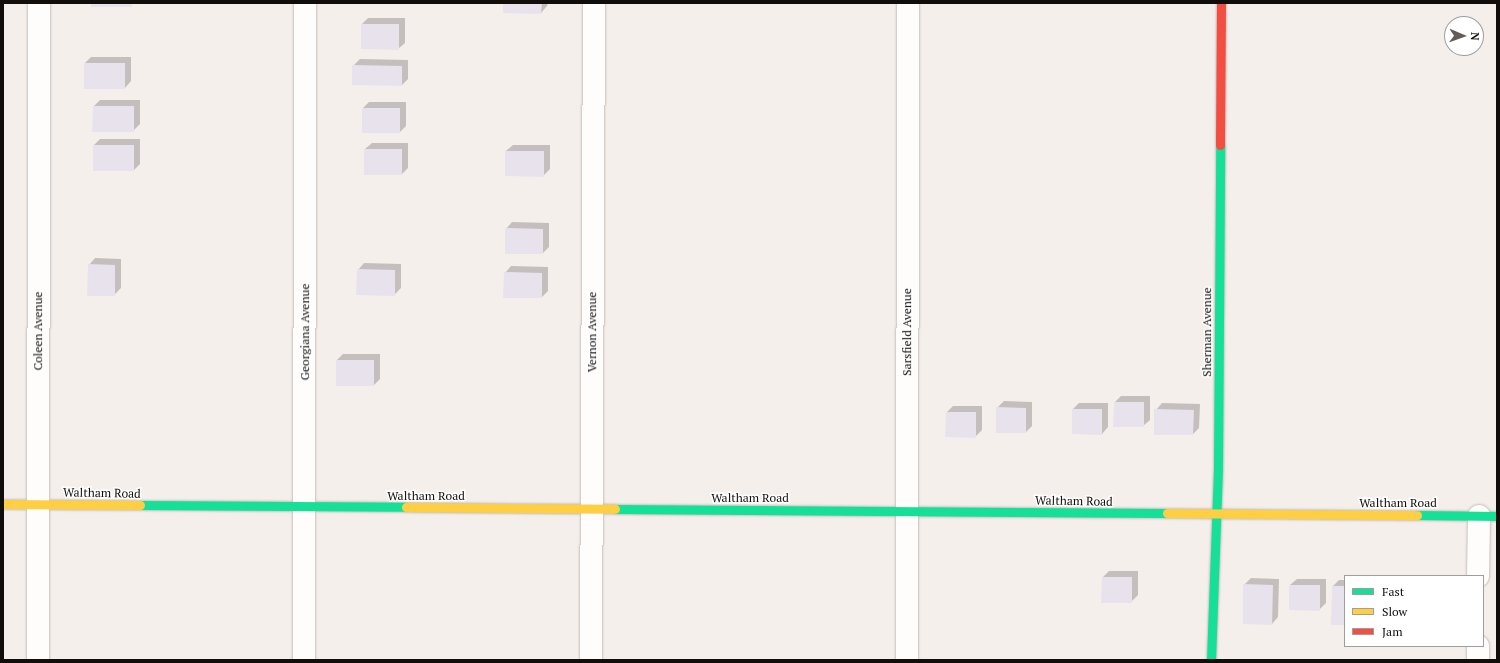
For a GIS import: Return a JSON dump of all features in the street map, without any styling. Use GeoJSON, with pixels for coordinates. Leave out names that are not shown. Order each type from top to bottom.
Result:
{"type":"FeatureCollection","features":[{"type":"Feature","properties":{"kind":"street","name":"Coleen Avenue"},"geometry":{"type":"LineString","coordinates":[[38,660],[39,3]]}},
{"type":"Feature","properties":{"kind":"street","name":"Georgiana Avenue"},"geometry":{"type":"LineString","coordinates":[[304,660],[305,3]]}},
{"type":"Feature","properties":{"kind":"street","name":"Vernon Avenue"},"geometry":{"type":"LineString","coordinates":[[591,660],[594,3]]}},
{"type":"Feature","properties":{"kind":"street","name":"Sarsfield Avenue"},"geometry":{"type":"LineString","coordinates":[[907,660],[908,3]]}},
{"type":"Feature","properties":{"kind":"street","name":"Sherman Avenue"},"geometry":{"type":"LineString","coordinates":[[1211,660],[1214,514],[1218,467],[1221,3]]}},
{"type":"Feature","properties":{"kind":"street","name":"Waltham Road"},"geometry":{"type":"LineString","coordinates":[[3,504],[1488,516]]}},
{"type":"Feature","properties":{"kind":"street"},"geometry":{"type":"LineString","coordinates":[[1478,575],[1488,516]]}},
{"type":"Feature","properties":{"kind":"street"},"geometry":{"type":"LineString","coordinates":[[1478,647],[1478,660]]}},
{"type":"Feature","properties":{"kind":"building"},"geometry":{"type":"Polygon","coordinates":[[[91,3],[132,3],[132,7],[91,7],[91,3]]]}},
{"type":"Feature","properties":{"kind":"building"},"geometry":{"type":"Polygon","coordinates":[[[503,3],[542,3],[541,14],[503,13],[503,3]]]}},
{"type":"Feature","properties":{"kind":"building"},"geometry":{"type":"Polygon","coordinates":[[[361,24],[399,24],[399,50],[361,49],[361,24]]]}},
{"type":"Feature","properties":{"kind":"building"},"geometry":{"type":"Polygon","coordinates":[[[84,63],[125,63],[125,89],[84,89],[84,63]]]}},
{"type":"Feature","properties":{"kind":"building"},"geometry":{"type":"Polygon","coordinates":[[[352,65],[402,66],[402,86],[352,85],[352,65]]]}},
{"type":"Feature","properties":{"kind":"building"},"geometry":{"type":"Polygon","coordinates":[[[93,106],[134,106],[134,132],[92,132],[93,106]]]}},
{"type":"Feature","properties":{"kind":"building"},"geometry":{"type":"Polygon","coordinates":[[[362,108],[400,108],[400,133],[362,133],[362,108]]]}},
{"type":"Feature","properties":{"kind":"building"},"geometry":{"type":"Polygon","coordinates":[[[93,145],[134,145],[134,171],[93,171],[93,145]]]}},
{"type":"Feature","properties":{"kind":"building"},"geometry":{"type":"Polygon","coordinates":[[[364,149],[402,149],[402,175],[364,175],[364,149]]]}},
{"type":"Feature","properties":{"kind":"building"},"geometry":{"type":"Polygon","coordinates":[[[505,151],[544,151],[544,177],[505,176],[505,151]]]}},
{"type":"Feature","properties":{"kind":"building"},"geometry":{"type":"Polygon","coordinates":[[[505,228],[543,229],[543,254],[505,254],[505,228]]]}},
{"type":"Feature","properties":{"kind":"building"},"geometry":{"type":"Polygon","coordinates":[[[88,264],[115,265],[115,296],[87,296],[88,264]]]}},
{"type":"Feature","properties":{"kind":"building"},"geometry":{"type":"Polygon","coordinates":[[[357,269],[395,270],[395,296],[356,295],[357,269]]]}},
{"type":"Feature","properties":{"kind":"building"},"geometry":{"type":"Polygon","coordinates":[[[504,272],[542,273],[542,298],[503,298],[504,272]]]}},
{"type":"Feature","properties":{"kind":"building"},"geometry":{"type":"Polygon","coordinates":[[[336,360],[374,360],[374,386],[336,386],[336,360]]]}},
{"type":"Feature","properties":{"kind":"building"},"geometry":{"type":"Polygon","coordinates":[[[1114,402],[1144,402],[1144,427],[1113,427],[1114,402]]]}},
{"type":"Feature","properties":{"kind":"building"},"geometry":{"type":"Polygon","coordinates":[[[996,407],[1026,408],[1026,433],[996,433],[996,407]]]}},
{"type":"Feature","properties":{"kind":"building"},"geometry":{"type":"Polygon","coordinates":[[[1072,409],[1102,409],[1102,435],[1072,434],[1072,409]]]}},
{"type":"Feature","properties":{"kind":"building"},"geometry":{"type":"Polygon","coordinates":[[[1154,409],[1194,410],[1193,435],[1154,435],[1154,409]]]}},
{"type":"Feature","properties":{"kind":"building"},"geometry":{"type":"Polygon","coordinates":[[[946,412],[976,412],[976,438],[945,437],[946,412]]]}},
{"type":"Feature","properties":{"kind":"building"},"geometry":{"type":"Polygon","coordinates":[[[1102,577],[1132,577],[1132,603],[1101,603],[1102,577]]]}},
{"type":"Feature","properties":{"kind":"building"},"geometry":{"type":"Polygon","coordinates":[[[1243,584],[1273,585],[1272,625],[1243,624],[1243,584]]]}},
{"type":"Feature","properties":{"kind":"building"},"geometry":{"type":"Polygon","coordinates":[[[1289,585],[1320,585],[1320,611],[1289,610],[1289,585]]]}},
{"type":"Feature","properties":{"kind":"building"},"geometry":{"type":"Polygon","coordinates":[[[1332,586],[1344,586],[1344,625],[1331,625],[1332,586]]]}},
{"type":"Feature","properties":{"kind":"traffic: fast"},"geometry":{"type":"LineString","coordinates":[[1211,660],[1218,467],[1220,145]]}},
{"type":"Feature","properties":{"kind":"traffic: fast"},"geometry":{"type":"LineString","coordinates":[[140,505],[406,507]]}},
{"type":"Feature","properties":{"kind":"traffic: fast"},"geometry":{"type":"LineString","coordinates":[[615,509],[1167,513]]}},
{"type":"Feature","properties":{"kind":"traffic: fast"},"geometry":{"type":"LineString","coordinates":[[1417,515],[1497,516]]}},
{"type":"Feature","properties":{"kind":"traffic: slow"},"geometry":{"type":"LineString","coordinates":[[3,504],[140,505]]}},
{"type":"Feature","properties":{"kind":"traffic: slow"},"geometry":{"type":"LineString","coordinates":[[406,507],[615,509]]}},
{"type":"Feature","properties":{"kind":"traffic: slow"},"geometry":{"type":"LineString","coordinates":[[1167,513],[1417,515]]}},
{"type":"Feature","properties":{"kind":"traffic: jam"},"geometry":{"type":"LineString","coordinates":[[1220,145],[1221,3]]}}]}
